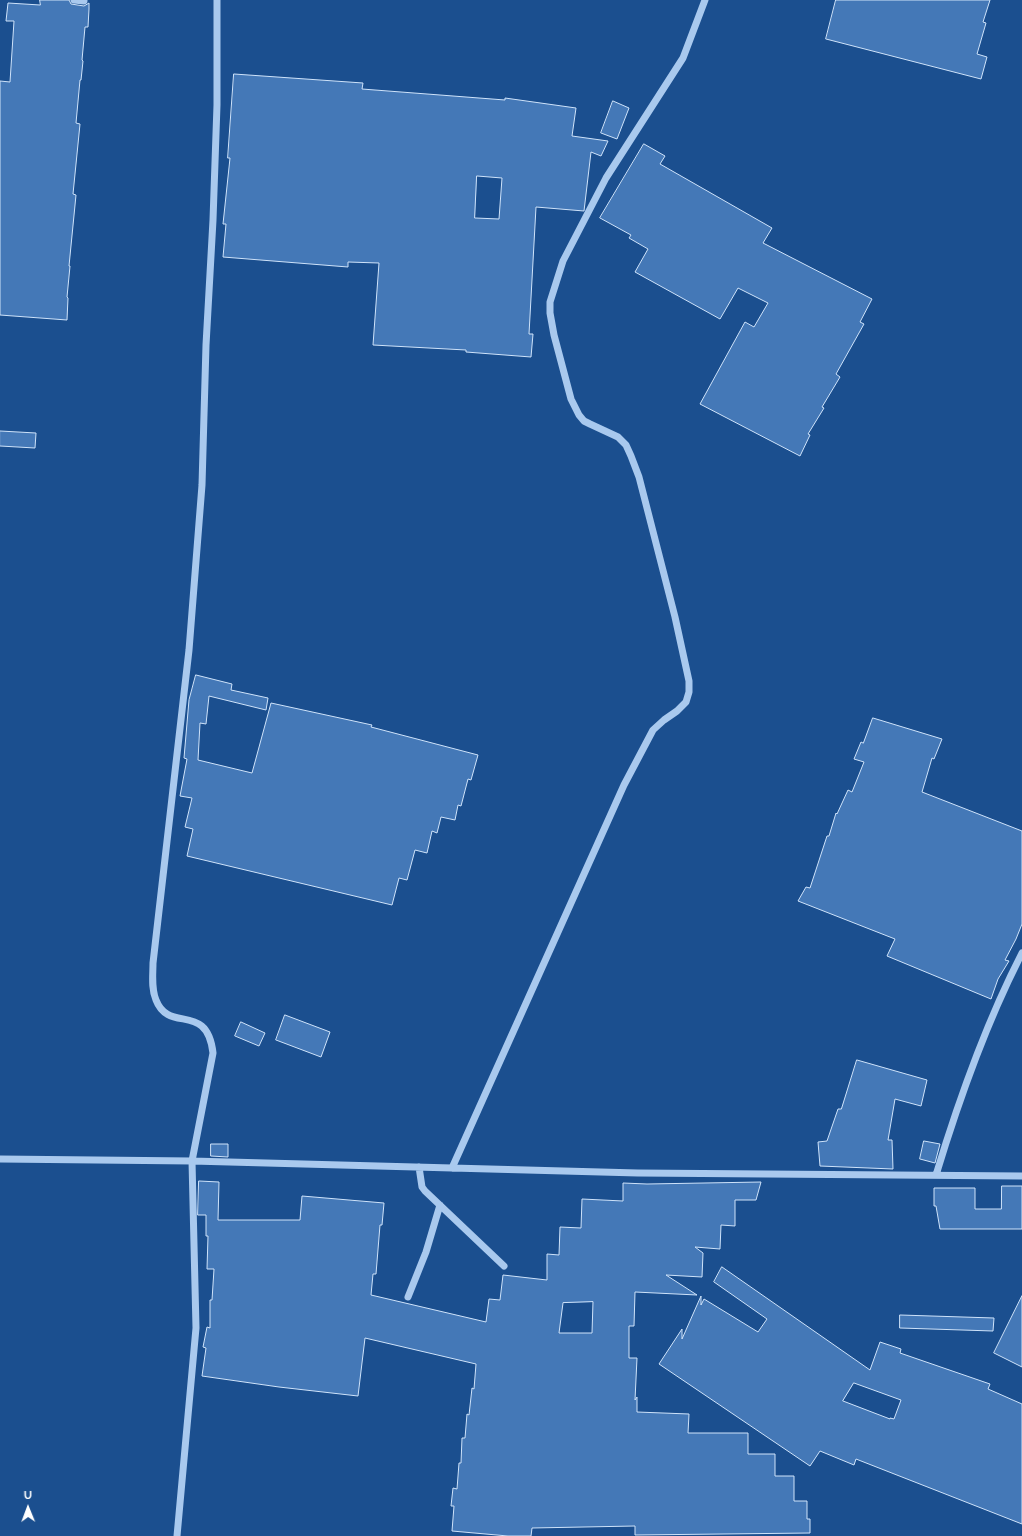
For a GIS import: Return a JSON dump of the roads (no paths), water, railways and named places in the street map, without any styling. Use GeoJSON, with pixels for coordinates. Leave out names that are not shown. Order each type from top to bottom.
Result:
{"type":"FeatureCollection","features":[{"type":"Feature","properties":{"kind":"street"},"geometry":{"type":"LineString","coordinates":[[74,0],[84,0]]}},
{"type":"Feature","properties":{"kind":"street"},"geometry":{"type":"LineString","coordinates":[[177,1536],[196,1328],[192,1161],[213,1053],[212,1042],[209,1034],[202,1025],[192,1020],[169,1016],[162,1011],[156,1000],[153,978],[154,955],[189,650],[202,485],[206,345],[213,220],[217,105],[217,0]]}},
{"type":"Feature","properties":{"kind":"street"},"geometry":{"type":"LineString","coordinates":[[452,1168],[624,786],[653,730],[686,702],[689,692],[689,681],[676,617],[639,478],[626,445],[618,437],[584,421],[580,415],[572,399],[554,335],[550,302],[563,261],[606,178],[683,58],[705,0]]}},
{"type":"Feature","properties":{"kind":"street"},"geometry":{"type":"LineString","coordinates":[[936,1175],[950,1128],[1002,992],[1022,952]]}},
{"type":"Feature","properties":{"kind":"street"},"geometry":{"type":"LineString","coordinates":[[0,1159],[192,1161],[638,1172],[1022,1176]]}},
{"type":"Feature","properties":{"kind":"street"},"geometry":{"type":"LineString","coordinates":[[419,1167],[422,1187],[504,1266]]}},
{"type":"Feature","properties":{"kind":"street"},"geometry":{"type":"LineString","coordinates":[[408,1297],[426,1252],[440,1205]]}}]}
